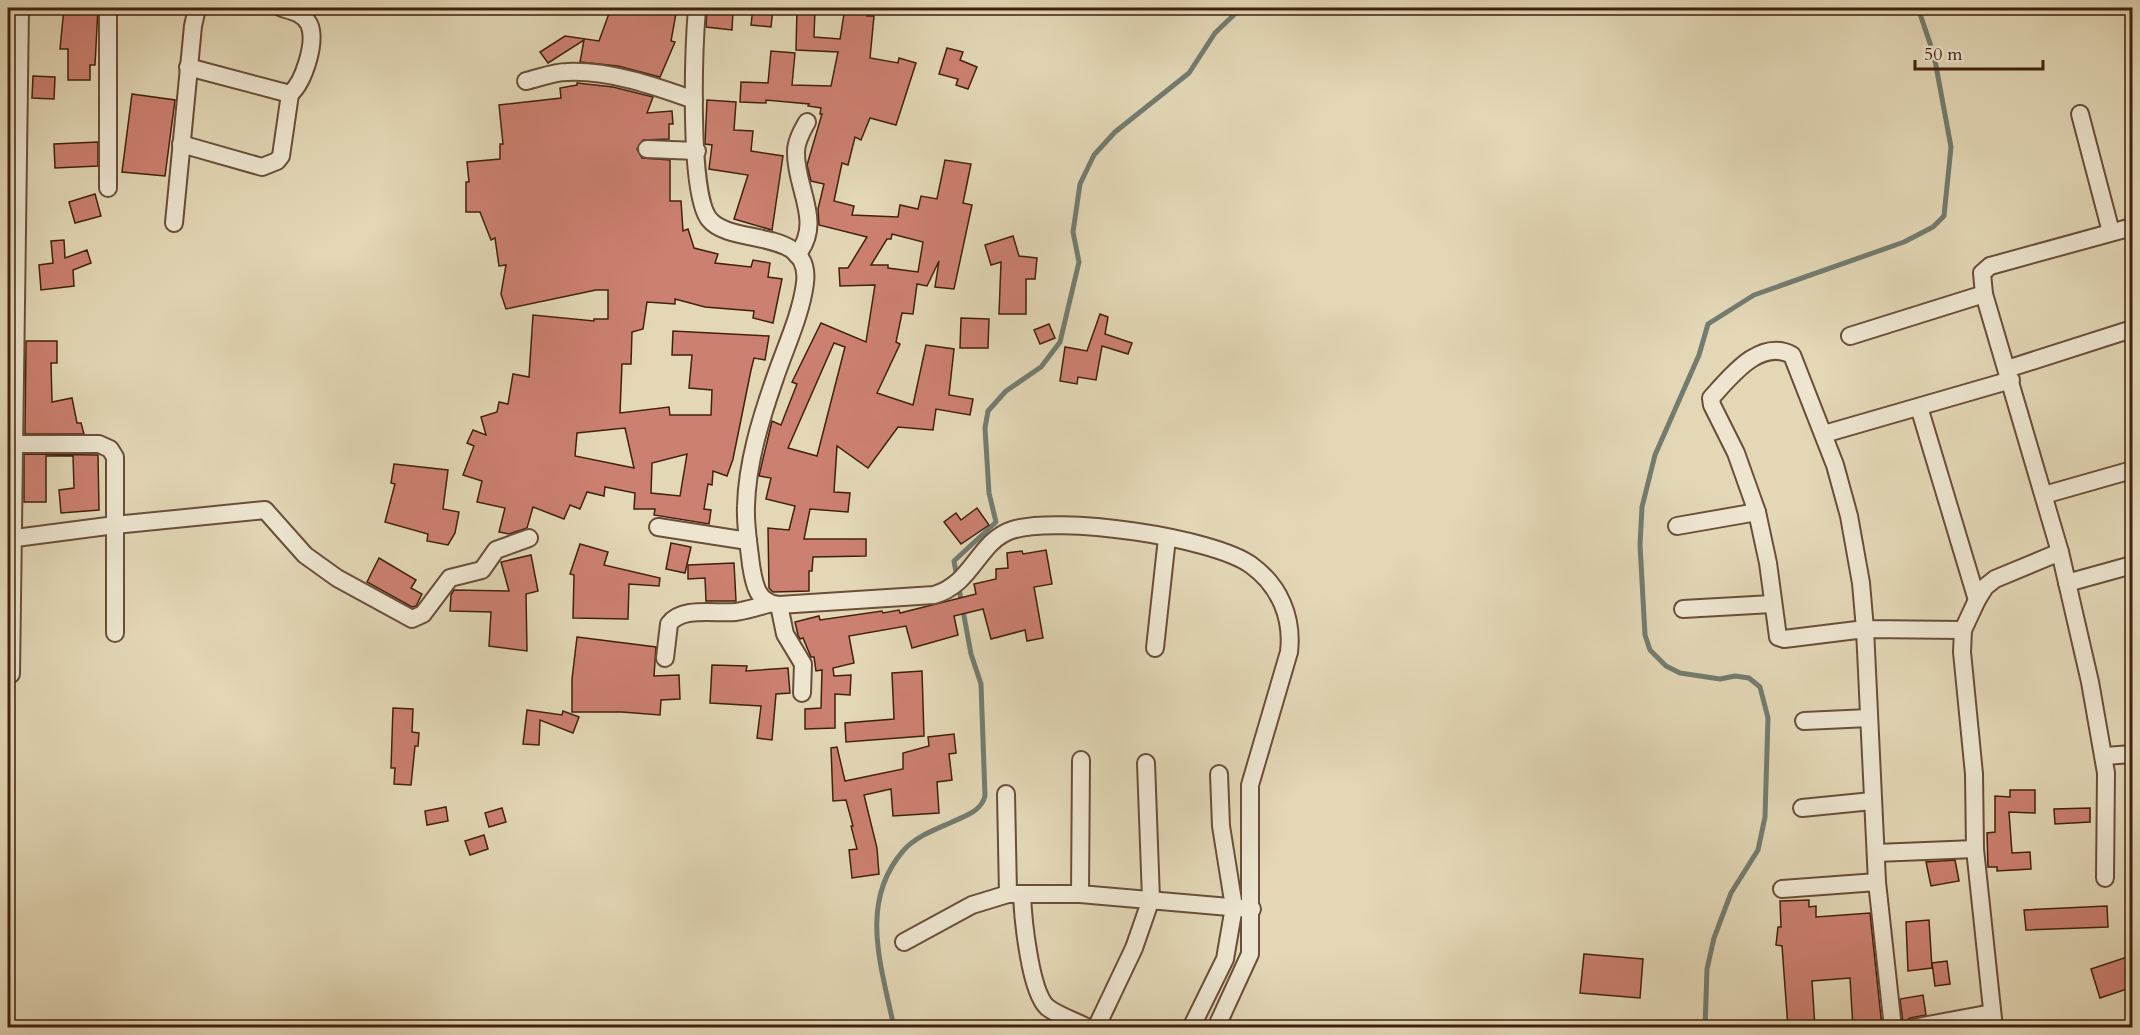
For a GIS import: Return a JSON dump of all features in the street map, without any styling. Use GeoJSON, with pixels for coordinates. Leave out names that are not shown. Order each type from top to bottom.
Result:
{"type":"FeatureCollection","features":[{"type":"Feature","properties":{"kind":"street"},"geometry":{"type":"LineString","coordinates":[[11,674],[11,444],[20,8]]}},
{"type":"Feature","properties":{"kind":"street"},"geometry":{"type":"LineString","coordinates":[[108,8],[108,189]]}},
{"type":"Feature","properties":{"kind":"street"},"geometry":{"type":"LineString","coordinates":[[174,223],[188,67],[197,8]]}},
{"type":"Feature","properties":{"kind":"street"},"geometry":{"type":"LineString","coordinates":[[181,144],[262,167],[270,165],[281,156],[290,94],[298,85],[312,41],[309,25],[300,14],[282,8]]}},
{"type":"Feature","properties":{"kind":"street"},"geometry":{"type":"LineString","coordinates":[[697,8],[694,100],[702,203],[710,220],[723,229],[784,246],[797,255],[804,267],[805,285],[769,395],[748,476],[746,508],[748,541],[756,586],[773,605],[785,634],[802,664],[802,693]]}},
{"type":"Feature","properties":{"kind":"street"},"geometry":{"type":"LineString","coordinates":[[188,67],[290,94]]}},
{"type":"Feature","properties":{"kind":"street"},"geometry":{"type":"LineString","coordinates":[[526,81],[564,72],[580,72],[630,81],[694,100]]}},
{"type":"Feature","properties":{"kind":"street"},"geometry":{"type":"LineString","coordinates":[[2080,114],[2111,232]]}},
{"type":"Feature","properties":{"kind":"street"},"geometry":{"type":"LineString","coordinates":[[797,255],[805,245],[809,228],[809,210],[796,155],[797,145],[807,122]]}},
{"type":"Feature","properties":{"kind":"street"},"geometry":{"type":"LineString","coordinates":[[647,149],[697,151]]}},
{"type":"Feature","properties":{"kind":"street"},"geometry":{"type":"LineString","coordinates":[[2105,879],[2105,756],[2060,552],[1984,294],[1982,273],[1989,267],[2133,227]]}},
{"type":"Feature","properties":{"kind":"street"},"geometry":{"type":"LineString","coordinates":[[1850,336],[1984,294]]}},
{"type":"Feature","properties":{"kind":"street"},"geometry":{"type":"LineString","coordinates":[[1824,434],[1919,407],[2133,329]]}},
{"type":"Feature","properties":{"kind":"street"},"geometry":{"type":"LineString","coordinates":[[1893,1028],[1877,882],[1866,629],[1849,516],[1824,434],[1792,355],[1782,349],[1770,349],[1748,361],[1711,398],[1714,411],[1736,453],[1757,512],[1768,563],[1776,634],[1781,639],[1866,629],[1963,630]]}},
{"type":"Feature","properties":{"kind":"street"},"geometry":{"type":"LineString","coordinates":[[1919,407],[1977,600]]}},
{"type":"Feature","properties":{"kind":"street"},"geometry":{"type":"LineString","coordinates":[[11,444],[99,444],[110,449],[115,457],[115,633]]}},
{"type":"Feature","properties":{"kind":"street"},"geometry":{"type":"LineString","coordinates":[[2044,495],[2133,470]]}},
{"type":"Feature","properties":{"kind":"street"},"geometry":{"type":"LineString","coordinates":[[10,539],[115,525],[265,510],[276,519],[291,541],[305,555],[336,578],[412,619],[423,614],[450,578],[482,570],[496,550],[529,538]]}},
{"type":"Feature","properties":{"kind":"street"},"geometry":{"type":"LineString","coordinates":[[1677,526],[1757,512]]}},
{"type":"Feature","properties":{"kind":"street"},"geometry":{"type":"LineString","coordinates":[[665,658],[669,624],[677,618],[693,613],[737,611],[773,605],[921,597],[945,592],[966,576],[1000,535],[1030,526],[1086,526],[1167,538],[1233,554],[1252,566],[1277,593],[1288,616],[1291,634],[1289,652],[1250,785],[1252,909],[1250,954],[1216,1028]]}},
{"type":"Feature","properties":{"kind":"street"},"geometry":{"type":"LineString","coordinates":[[658,527],[748,541]]}},
{"type":"Feature","properties":{"kind":"street"},"geometry":{"type":"LineString","coordinates":[[1155,648],[1167,538]]}},
{"type":"Feature","properties":{"kind":"street"},"geometry":{"type":"LineString","coordinates":[[1912,1028],[1993,1020],[1975,849],[1974,774],[1962,652],[1963,630],[1985,587],[1995,579],[2060,552]]}},
{"type":"Feature","properties":{"kind":"street"},"geometry":{"type":"LineString","coordinates":[[2067,583],[2133,565]]}},
{"type":"Feature","properties":{"kind":"street"},"geometry":{"type":"LineString","coordinates":[[1683,609],[1773,604]]}},
{"type":"Feature","properties":{"kind":"street"},"geometry":{"type":"LineString","coordinates":[[1804,721],[1869,718]]}},
{"type":"Feature","properties":{"kind":"street"},"geometry":{"type":"LineString","coordinates":[[2105,756],[2133,754]]}},
{"type":"Feature","properties":{"kind":"street"},"geometry":{"type":"LineString","coordinates":[[1080,894],[1081,760]]}},
{"type":"Feature","properties":{"kind":"street"},"geometry":{"type":"LineString","coordinates":[[1096,1028],[1134,948],[1151,899],[1146,764]]}},
{"type":"Feature","properties":{"kind":"street"},"geometry":{"type":"LineString","coordinates":[[1191,1028],[1225,959],[1234,908],[1221,826],[1219,774]]}},
{"type":"Feature","properties":{"kind":"street"},"geometry":{"type":"LineString","coordinates":[[1006,794],[1015,894],[1041,999],[1052,1010],[1088,1028]]}},
{"type":"Feature","properties":{"kind":"street"},"geometry":{"type":"LineString","coordinates":[[1802,808],[1872,801]]}},
{"type":"Feature","properties":{"kind":"street"},"geometry":{"type":"LineString","coordinates":[[1876,854],[1975,849]]}},
{"type":"Feature","properties":{"kind":"street"},"geometry":{"type":"LineString","coordinates":[[1782,889],[1877,882]]}},
{"type":"Feature","properties":{"kind":"street"},"geometry":{"type":"LineString","coordinates":[[904,942],[972,905],[1015,894],[1080,894],[1252,909]]}},
{"type":"Feature","properties":{"kind":"building"},"geometry":{"type":"Polygon","coordinates":[[[64,8],[98,8],[95,65],[90,65],[90,80],[68,80],[68,49],[60,49],[64,8]]]}},
{"type":"Feature","properties":{"kind":"building"},"geometry":{"type":"Polygon","coordinates":[[[611,8],[677,8],[671,41],[675,42],[660,77],[618,66],[580,62],[584,40],[548,63],[540,52],[565,36],[599,41],[611,8]]]}},
{"type":"Feature","properties":{"kind":"building"},"geometry":{"type":"Polygon","coordinates":[[[753,8],[773,8],[771,27],[751,25],[753,8]]]}},
{"type":"Feature","properties":{"kind":"building"},"geometry":{"type":"Polygon","coordinates":[[[845,8],[868,8],[867,16],[874,16],[870,58],[898,63],[899,58],[916,63],[896,125],[870,118],[861,140],[855,137],[848,165],[842,163],[834,201],[854,206],[852,215],[898,217],[900,205],[918,209],[921,196],[937,199],[945,160],[971,164],[963,203],[972,205],[954,289],[935,287],[939,261],[927,286],[917,284],[913,314],[902,313],[896,342],[900,344],[877,393],[913,405],[926,345],[954,349],[949,395],[973,399],[970,415],[936,409],[933,430],[898,427],[868,468],[837,446],[834,492],[850,493],[848,512],[810,509],[804,539],[866,539],[866,556],[813,557],[812,571],[809,571],[809,591],[773,592],[769,588],[768,528],[789,530],[795,506],[766,499],[771,478],[759,476],[772,421],[781,425],[797,384],[792,382],[821,323],[866,342],[875,285],[840,286],[839,268],[848,268],[867,237],[819,225],[818,209],[824,184],[811,181],[807,165],[822,114],[820,114],[821,108],[808,106],[809,104],[766,100],[766,103],[740,102],[741,82],[768,83],[771,51],[795,53],[792,85],[831,86],[838,52],[796,50],[797,9],[815,9],[814,37],[840,39],[845,8]],[[892,234],[891,239],[887,239],[871,265],[888,265],[888,268],[918,272],[923,242],[892,234]],[[834,343],[788,448],[817,456],[845,347],[834,343]]]}},
{"type":"Feature","properties":{"kind":"building"},"geometry":{"type":"Polygon","coordinates":[[[707,9],[733,11],[732,30],[706,27],[707,9]]]}},
{"type":"Feature","properties":{"kind":"building"},"geometry":{"type":"Polygon","coordinates":[[[947,48],[963,52],[960,60],[977,67],[968,89],[956,85],[958,79],[939,74],[947,48]]]}},
{"type":"Feature","properties":{"kind":"building"},"geometry":{"type":"Polygon","coordinates":[[[33,76],[55,77],[54,99],[32,98],[33,76]]]}},
{"type":"Feature","properties":{"kind":"building"},"geometry":{"type":"Polygon","coordinates":[[[577,83],[613,87],[653,97],[647,113],[672,111],[673,124],[669,124],[669,139],[643,140],[637,149],[642,158],[670,160],[670,201],[681,201],[683,231],[688,229],[694,248],[718,254],[715,263],[751,267],[753,260],[770,263],[768,277],[782,279],[773,323],[753,318],[754,311],[705,307],[675,299],[675,304],[647,302],[643,329],[632,332],[631,364],[622,364],[620,413],[669,407],[670,415],[711,415],[712,390],[689,388],[692,355],[672,355],[673,331],[769,336],[765,360],[754,358],[733,459],[727,476],[713,471],[712,485],[708,484],[704,509],[711,510],[709,524],[654,515],[655,509],[634,509],[635,493],[605,487],[604,496],[587,492],[580,509],[570,505],[564,519],[533,507],[527,528],[509,534],[499,532],[505,508],[477,502],[482,481],[463,475],[474,446],[467,443],[473,430],[486,435],[481,417],[497,412],[499,402],[508,404],[513,374],[529,377],[533,315],[594,321],[594,319],[608,319],[608,290],[596,290],[506,309],[501,294],[506,265],[499,266],[495,238],[491,240],[480,212],[466,212],[466,182],[469,182],[467,162],[500,159],[500,144],[503,144],[499,105],[561,98],[560,88],[577,85],[577,83]],[[625,428],[577,433],[575,456],[634,468],[625,428]],[[687,454],[652,463],[651,493],[680,496],[687,454]]]}},
{"type":"Feature","properties":{"kind":"building"},"geometry":{"type":"Polygon","coordinates":[[[132,94],[175,100],[165,176],[122,172],[132,94]]]}},
{"type":"Feature","properties":{"kind":"building"},"geometry":{"type":"Polygon","coordinates":[[[707,100],[736,102],[734,130],[753,131],[751,151],[783,156],[772,230],[734,219],[748,175],[709,169],[712,145],[705,144],[707,100]]]}},
{"type":"Feature","properties":{"kind":"building"},"geometry":{"type":"Polygon","coordinates":[[[98,142],[98,166],[55,168],[54,144],[98,142]]]}},
{"type":"Feature","properties":{"kind":"building"},"geometry":{"type":"Polygon","coordinates":[[[95,194],[101,216],[75,223],[69,202],[95,194]]]}},
{"type":"Feature","properties":{"kind":"building"},"geometry":{"type":"Polygon","coordinates":[[[1013,236],[1019,256],[1037,258],[1035,279],[1026,279],[1026,314],[999,314],[1001,262],[991,265],[985,245],[1013,236]]]}},
{"type":"Feature","properties":{"kind":"building"},"geometry":{"type":"Polygon","coordinates":[[[64,240],[65,258],[87,250],[91,263],[73,270],[74,286],[41,290],[39,265],[53,263],[51,241],[64,240]]]}},
{"type":"Feature","properties":{"kind":"building"},"geometry":{"type":"Polygon","coordinates":[[[1100,314],[1108,317],[1105,334],[1132,343],[1128,354],[1102,346],[1096,380],[1078,377],[1077,384],[1060,381],[1065,347],[1087,351],[1100,314]]]}},
{"type":"Feature","properties":{"kind":"building"},"geometry":{"type":"Polygon","coordinates":[[[961,318],[989,319],[988,348],[960,348],[961,318]]]}},
{"type":"Feature","properties":{"kind":"building"},"geometry":{"type":"Polygon","coordinates":[[[1049,324],[1055,338],[1040,344],[1034,330],[1049,324]]]}},
{"type":"Feature","properties":{"kind":"building"},"geometry":{"type":"Polygon","coordinates":[[[26,341],[57,341],[57,363],[51,363],[52,402],[72,398],[77,423],[81,423],[84,434],[25,434],[26,341]]]}},
{"type":"Feature","properties":{"kind":"building"},"geometry":{"type":"Polygon","coordinates":[[[24,454],[98,455],[99,510],[61,513],[59,490],[74,488],[73,456],[46,456],[46,502],[24,502],[24,454]]]}},
{"type":"Feature","properties":{"kind":"building"},"geometry":{"type":"Polygon","coordinates":[[[394,464],[448,470],[443,509],[459,512],[455,533],[448,545],[427,541],[428,534],[385,522],[395,484],[391,483],[394,464]]]}},
{"type":"Feature","properties":{"kind":"building"},"geometry":{"type":"Polygon","coordinates":[[[977,508],[989,525],[961,544],[944,522],[956,513],[961,520],[977,508]]]}},
{"type":"Feature","properties":{"kind":"building"},"geometry":{"type":"Polygon","coordinates":[[[671,543],[691,547],[685,573],[666,569],[671,543]]]}},
{"type":"Feature","properties":{"kind":"building"},"geometry":{"type":"Polygon","coordinates":[[[580,544],[608,552],[604,565],[660,578],[659,586],[629,584],[628,619],[573,618],[574,575],[570,574],[580,544]]]}},
{"type":"Feature","properties":{"kind":"building"},"geometry":{"type":"Polygon","coordinates":[[[1046,550],[1052,584],[1034,587],[1043,638],[1027,641],[1025,630],[991,639],[983,609],[954,616],[958,635],[912,648],[906,626],[849,636],[854,663],[833,668],[834,676],[851,675],[850,695],[835,694],[835,728],[805,729],[805,709],[821,708],[822,670],[816,671],[814,657],[811,657],[803,638],[800,639],[795,622],[819,616],[820,620],[882,611],[883,613],[899,610],[900,613],[976,594],[974,584],[996,579],[996,569],[1008,568],[1007,553],[1022,551],[1023,554],[1046,550]]]}},
{"type":"Feature","properties":{"kind":"building"},"geometry":{"type":"Polygon","coordinates":[[[531,555],[538,591],[526,594],[527,651],[489,646],[491,612],[450,611],[451,595],[454,590],[509,591],[501,562],[531,555]]]}},
{"type":"Feature","properties":{"kind":"building"},"geometry":{"type":"Polygon","coordinates":[[[379,558],[416,580],[411,588],[422,594],[416,606],[412,607],[367,582],[379,558]]]}},
{"type":"Feature","properties":{"kind":"building"},"geometry":{"type":"Polygon","coordinates":[[[734,563],[736,601],[706,601],[705,578],[688,579],[688,565],[734,563]]]}},
{"type":"Feature","properties":{"kind":"building"},"geometry":{"type":"Polygon","coordinates":[[[577,637],[656,647],[654,676],[679,675],[680,699],[661,700],[660,715],[572,712],[572,679],[577,637]]]}},
{"type":"Feature","properties":{"kind":"building"},"geometry":{"type":"Polygon","coordinates":[[[712,665],[747,666],[746,671],[788,668],[790,693],[776,694],[772,740],[757,738],[761,706],[710,703],[712,665]]]}},
{"type":"Feature","properties":{"kind":"building"},"geometry":{"type":"Polygon","coordinates":[[[922,671],[924,736],[846,742],[845,723],[894,719],[892,673],[922,671]]]}},
{"type":"Feature","properties":{"kind":"building"},"geometry":{"type":"Polygon","coordinates":[[[393,708],[413,709],[412,732],[419,733],[418,746],[415,746],[411,785],[394,784],[395,768],[391,768],[393,708]]]}},
{"type":"Feature","properties":{"kind":"building"},"geometry":{"type":"Polygon","coordinates":[[[527,710],[562,715],[563,711],[579,717],[573,733],[540,720],[539,745],[523,744],[527,710]]]}},
{"type":"Feature","properties":{"kind":"building"},"geometry":{"type":"Polygon","coordinates":[[[954,734],[956,753],[949,754],[952,780],[937,782],[939,813],[893,816],[891,789],[864,795],[877,848],[879,874],[852,878],[849,850],[857,849],[846,800],[833,801],[831,748],[837,747],[845,781],[903,769],[903,753],[929,746],[928,737],[954,734]]]}},
{"type":"Feature","properties":{"kind":"building"},"geometry":{"type":"Polygon","coordinates":[[[2010,790],[2035,790],[2035,813],[2009,812],[2012,853],[2030,852],[2031,869],[1997,871],[1997,867],[1988,867],[1987,833],[1995,832],[1995,796],[2010,797],[2010,790]]]}},
{"type":"Feature","properties":{"kind":"building"},"geometry":{"type":"Polygon","coordinates":[[[446,807],[448,821],[427,825],[425,811],[446,807]]]}},
{"type":"Feature","properties":{"kind":"building"},"geometry":{"type":"Polygon","coordinates":[[[502,808],[506,822],[489,827],[485,813],[502,808]]]}},
{"type":"Feature","properties":{"kind":"building"},"geometry":{"type":"Polygon","coordinates":[[[2090,808],[2090,822],[2055,824],[2054,809],[2090,808]]]}},
{"type":"Feature","properties":{"kind":"building"},"geometry":{"type":"Polygon","coordinates":[[[484,835],[488,849],[470,855],[465,841],[484,835]]]}},
{"type":"Feature","properties":{"kind":"building"},"geometry":{"type":"Polygon","coordinates":[[[1955,860],[1959,881],[1931,886],[1926,862],[1955,860]]]}},
{"type":"Feature","properties":{"kind":"building"},"geometry":{"type":"Polygon","coordinates":[[[1809,900],[1809,907],[1816,906],[1816,917],[1870,913],[1882,1027],[1853,1028],[1850,978],[1812,981],[1815,1028],[1788,1028],[1782,946],[1776,945],[1778,927],[1781,927],[1780,901],[1809,900]]]}},
{"type":"Feature","properties":{"kind":"building"},"geometry":{"type":"Polygon","coordinates":[[[2107,906],[2108,927],[2026,930],[2024,910],[2107,906]]]}},
{"type":"Feature","properties":{"kind":"building"},"geometry":{"type":"Polygon","coordinates":[[[1929,920],[1932,968],[1908,971],[1906,922],[1929,920]]]}},
{"type":"Feature","properties":{"kind":"building"},"geometry":{"type":"Polygon","coordinates":[[[1584,954],[1643,959],[1640,998],[1580,993],[1584,954]]]}},
{"type":"Feature","properties":{"kind":"building"},"geometry":{"type":"Polygon","coordinates":[[[2133,955],[2133,987],[2100,998],[2091,969],[2133,955]]]}},
{"type":"Feature","properties":{"kind":"building"},"geometry":{"type":"Polygon","coordinates":[[[1947,961],[1950,984],[1935,986],[1932,963],[1947,961]]]}},
{"type":"Feature","properties":{"kind":"building"},"geometry":{"type":"Polygon","coordinates":[[[1923,995],[1926,1015],[1910,1018],[1903,1023],[1900,999],[1923,995]]]}},
{"type":"Feature","properties":{"kind":"waterway"},"geometry":{"type":"LineString","coordinates":[[896,1028],[879,957],[877,913],[881,891],[889,871],[908,846],[925,834],[971,813],[980,806],[985,796],[981,684],[971,654],[954,561],[996,522],[989,493],[985,428],[988,411],[1006,391],[1041,367],[1060,342],[1079,262],[1073,232],[1080,184],[1094,155],[1115,132],[1189,73],[1215,33],[1241,8]]}},
{"type":"Feature","properties":{"kind":"waterway"},"geometry":{"type":"LineString","coordinates":[[1705,1028],[1707,969],[1714,938],[1731,893],[1758,850],[1765,817],[1768,718],[1760,687],[1749,678],[1735,676],[1720,679],[1680,673],[1666,666],[1650,650],[1645,635],[1640,545],[1642,507],[1655,455],[1699,355],[1708,324],[1754,295],[1904,242],[1933,227],[1944,216],[1951,147],[1934,55],[1918,8]]}}]}
